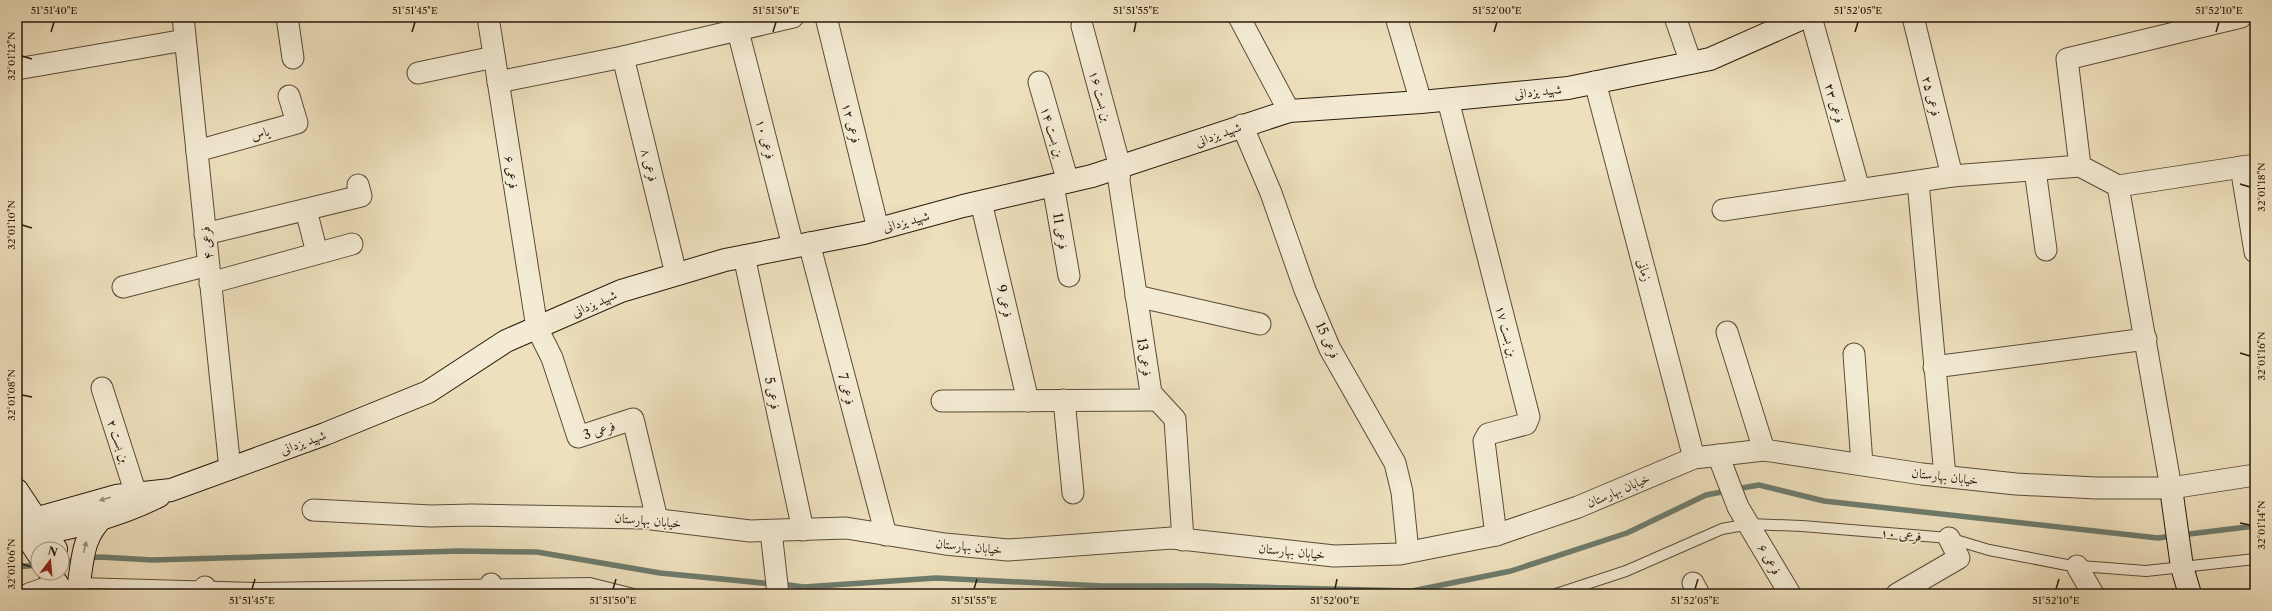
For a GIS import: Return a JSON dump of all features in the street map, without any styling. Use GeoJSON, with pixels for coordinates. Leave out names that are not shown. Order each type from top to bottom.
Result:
{"type":"FeatureCollection","features":[{"type":"Feature","properties":{"kind":"street","name":"فرعی ۴"},"geometry":{"type":"LineString","coordinates":[[183,17],[230,469]]}},
{"type":"Feature","properties":{"kind":"street"},"geometry":{"type":"LineString","coordinates":[[287,17],[293,58]]}},
{"type":"Feature","properties":{"kind":"street","name":"فرعی ۶"},"geometry":{"type":"LineString","coordinates":[[488,17],[536,328]]}},
{"type":"Feature","properties":{"kind":"street"},"geometry":{"type":"LineString","coordinates":[[498,82],[623,57],[793,17]]}},
{"type":"Feature","properties":{"kind":"street","name":"فرعی ۱۲"},"geometry":{"type":"LineString","coordinates":[[826,17],[878,229]]}},
{"type":"Feature","properties":{"kind":"street"},"geometry":{"type":"LineString","coordinates":[[1239,17],[1289,110]]}},
{"type":"Feature","properties":{"kind":"street"},"geometry":{"type":"LineString","coordinates":[[1396,17],[1421,102]]}},
{"type":"Feature","properties":{"kind":"street"},"geometry":{"type":"LineString","coordinates":[[1675,17],[1691,63]]}},
{"type":"Feature","properties":{"kind":"street","name":"شهید یزدانی"},"geometry":{"type":"LineString","coordinates":[[61,541],[116,496],[171,490],[394,407],[428,392],[506,341],[621,291],[676,274],[744,256],[878,229],[1120,167],[1289,110],[1448,100],[1568,88],[1710,59],[1805,17]]}},
{"type":"Feature","properties":{"kind":"street","name":"فرعی ۲۳"},"geometry":{"type":"LineString","coordinates":[[1811,17],[1859,189]]}},
{"type":"Feature","properties":{"kind":"street","name":"فرعی ۲۵"},"geometry":{"type":"LineString","coordinates":[[1913,17],[1952,176]]}},
{"type":"Feature","properties":{"kind":"street"},"geometry":{"type":"LineString","coordinates":[[2080,166],[2067,59],[2241,17]]}},
{"type":"Feature","properties":{"kind":"street","name":"بن بست ۱۶"},"geometry":{"type":"LineString","coordinates":[[1082,26],[1120,167]]}},
{"type":"Feature","properties":{"kind":"street","name":"فرعی ۱۰"},"geometry":{"type":"LineString","coordinates":[[738,31],[801,245]]}},
{"type":"Feature","properties":{"kind":"street"},"geometry":{"type":"LineString","coordinates":[[17,69],[185,40]]}},
{"type":"Feature","properties":{"kind":"street"},"geometry":{"type":"LineString","coordinates":[[418,73],[494,57]]}},
{"type":"Feature","properties":{"kind":"street","name":"فرعی ۸"},"geometry":{"type":"LineString","coordinates":[[623,57],[676,274]]}},
{"type":"Feature","properties":{"kind":"street","name":"بن بست ۱۴"},"geometry":{"type":"LineString","coordinates":[[1039,82],[1060,183]]}},
{"type":"Feature","properties":{"kind":"street","name":"زمانی"},"geometry":{"type":"LineString","coordinates":[[1595,82],[1694,458]]}},
{"type":"Feature","properties":{"kind":"street","name":"یاس"},"geometry":{"type":"LineString","coordinates":[[197,151],[296,123],[289,96]]}},
{"type":"Feature","properties":{"kind":"street","name":"بن بست ۱۷"},"geometry":{"type":"LineString","coordinates":[[1448,100],[1529,416],[1526,424],[1488,434],[1484,441],[1496,535]]}},
{"type":"Feature","properties":{"kind":"street","name":"فرعی 15"},"geometry":{"type":"LineString","coordinates":[[1242,125],[1271,193],[1305,290],[1330,349],[1395,463],[1402,492],[1408,552]]}},
{"type":"Feature","properties":{"kind":"street"},"geometry":{"type":"LineString","coordinates":[[1723,210],[1952,176],[2080,166],[2118,186],[2248,166],[2255,252]]}},
{"type":"Feature","properties":{"kind":"street","name":"فرعی 13"},"geometry":{"type":"LineString","coordinates":[[1120,167],[1119,181],[1151,393],[1175,419],[1183,540]]}},
{"type":"Feature","properties":{"kind":"street"},"geometry":{"type":"LineString","coordinates":[[2035,170],[2046,250]]}},
{"type":"Feature","properties":{"kind":"street"},"geometry":{"type":"LineString","coordinates":[[1918,182],[1945,476]]}},
{"type":"Feature","properties":{"kind":"street","name":"فرعی 11"},"geometry":{"type":"LineString","coordinates":[[1060,183],[1069,276]]}},
{"type":"Feature","properties":{"kind":"street"},"geometry":{"type":"LineString","coordinates":[[205,234],[361,196],[358,185]]}},
{"type":"Feature","properties":{"kind":"street"},"geometry":{"type":"LineString","coordinates":[[2118,186],[2146,339],[2181,557],[2190,594]]}},
{"type":"Feature","properties":{"kind":"street","name":"فرعی 9"},"geometry":{"type":"LineString","coordinates":[[981,202],[1028,401]]}},
{"type":"Feature","properties":{"kind":"street"},"geometry":{"type":"LineString","coordinates":[[306,210],[316,253]]}},
{"type":"Feature","properties":{"kind":"street"},"geometry":{"type":"LineString","coordinates":[[123,287],[209,274],[316,253],[352,244]]}},
{"type":"Feature","properties":{"kind":"street","name":"فرعی 7"},"geometry":{"type":"LineString","coordinates":[[801,245],[886,535]]}},
{"type":"Feature","properties":{"kind":"street","name":"فرعی 5"},"geometry":{"type":"LineString","coordinates":[[744,256],[803,530]]}},
{"type":"Feature","properties":{"kind":"street"},"geometry":{"type":"LineString","coordinates":[[1136,296],[1260,324]]}},
{"type":"Feature","properties":{"kind":"street","name":"فرعی 3"},"geometry":{"type":"LineString","coordinates":[[536,328],[552,358],[578,437],[633,419],[657,520]]}},
{"type":"Feature","properties":{"kind":"street"},"geometry":{"type":"LineString","coordinates":[[1727,332],[1764,450]]}},
{"type":"Feature","properties":{"kind":"street"},"geometry":{"type":"LineString","coordinates":[[1934,367],[2146,339]]}},
{"type":"Feature","properties":{"kind":"street"},"geometry":{"type":"LineString","coordinates":[[1854,354],[1862,464]]}},
{"type":"Feature","properties":{"kind":"street","name":"بن بست ۲"},"geometry":{"type":"LineString","coordinates":[[102,388],[136,494]]}},
{"type":"Feature","properties":{"kind":"street"},"geometry":{"type":"LineString","coordinates":[[1064,400],[1073,493]]}},
{"type":"Feature","properties":{"kind":"street"},"geometry":{"type":"LineString","coordinates":[[942,401],[1158,400]]}},
{"type":"Feature","properties":{"kind":"street","name":"خیابان بهارستان"},"geometry":{"type":"LineString","coordinates":[[313,510],[430,516],[527,515],[657,520],[750,531],[846,528],[945,544],[1008,550],[1172,538],[1334,556],[1400,554],[1496,535],[1578,507],[1694,458],[1721,464],[1764,450],[1945,476],[2056,486],[2171,488],[2255,475]]}},
{"type":"Feature","properties":{"kind":"street","name":"فرعی ۶"},"geometry":{"type":"LineString","coordinates":[[1721,464],[1738,507],[1790,594]]}},
{"type":"Feature","properties":{"kind":"street"},"geometry":{"type":"LineString","coordinates":[[17,490],[40,541]]}},
{"type":"Feature","properties":{"kind":"street"},"geometry":{"type":"LineString","coordinates":[[65,541],[104,516],[132,510],[171,490]]}},
{"type":"Feature","properties":{"kind":"street"},"geometry":{"type":"LineString","coordinates":[[70,544],[87,538],[93,527],[104,516]]}},
{"type":"Feature","properties":{"kind":"street"},"geometry":{"type":"LineString","coordinates":[[771,531],[778,594]]}},
{"type":"Feature","properties":{"kind":"street"},"geometry":{"type":"LineString","coordinates":[[1897,594],[1959,558],[1949,538]]}},
{"type":"Feature","properties":{"kind":"street"},"geometry":{"type":"LineString","coordinates":[[2077,566],[2093,594]]}},
{"type":"Feature","properties":{"kind":"street"},"geometry":{"type":"LineString","coordinates":[[29,594],[34,581]]}},
{"type":"Feature","properties":{"kind":"lane","name":"فرعی ۱۰"},"geometry":{"type":"LineString","coordinates":[[1556,594],[1626,571],[1722,529],[1749,524],[1802,526],[1949,538],[1989,550],[2077,566],[2146,571],[2181,557],[2255,559]]}},
{"type":"Feature","properties":{"kind":"lane"},"geometry":{"type":"LineString","coordinates":[[70,559],[207,590],[257,588],[492,589],[590,583],[634,594]]}},
{"type":"Feature","properties":{"kind":"waterway"},"geometry":{"type":"LineString","coordinates":[[1736,489],[1759,485],[1824,501],[2158,538],[2173,536]]}},
{"type":"Feature","properties":{"kind":"waterway"},"geometry":{"type":"LineString","coordinates":[[781,584],[804,587],[936,578],[1102,586],[1209,586],[1412,591],[1511,571],[1627,533],[1706,495],[1727,491]]}},
{"type":"Feature","properties":{"kind":"waterway"},"geometry":{"type":"LineString","coordinates":[[2181,535],[2255,526]]}},
{"type":"Feature","properties":{"kind":"waterway"},"geometry":{"type":"LineString","coordinates":[[88,558],[100,557],[152,560],[459,551],[537,552],[660,573],[773,584]]}},
{"type":"Feature","properties":{"kind":"waterway"},"geometry":{"type":"LineString","coordinates":[[70,561],[78,560]]}},
{"type":"Feature","properties":{"kind":"waterway"},"geometry":{"type":"LineString","coordinates":[[17,567],[30,566]]}}]}
